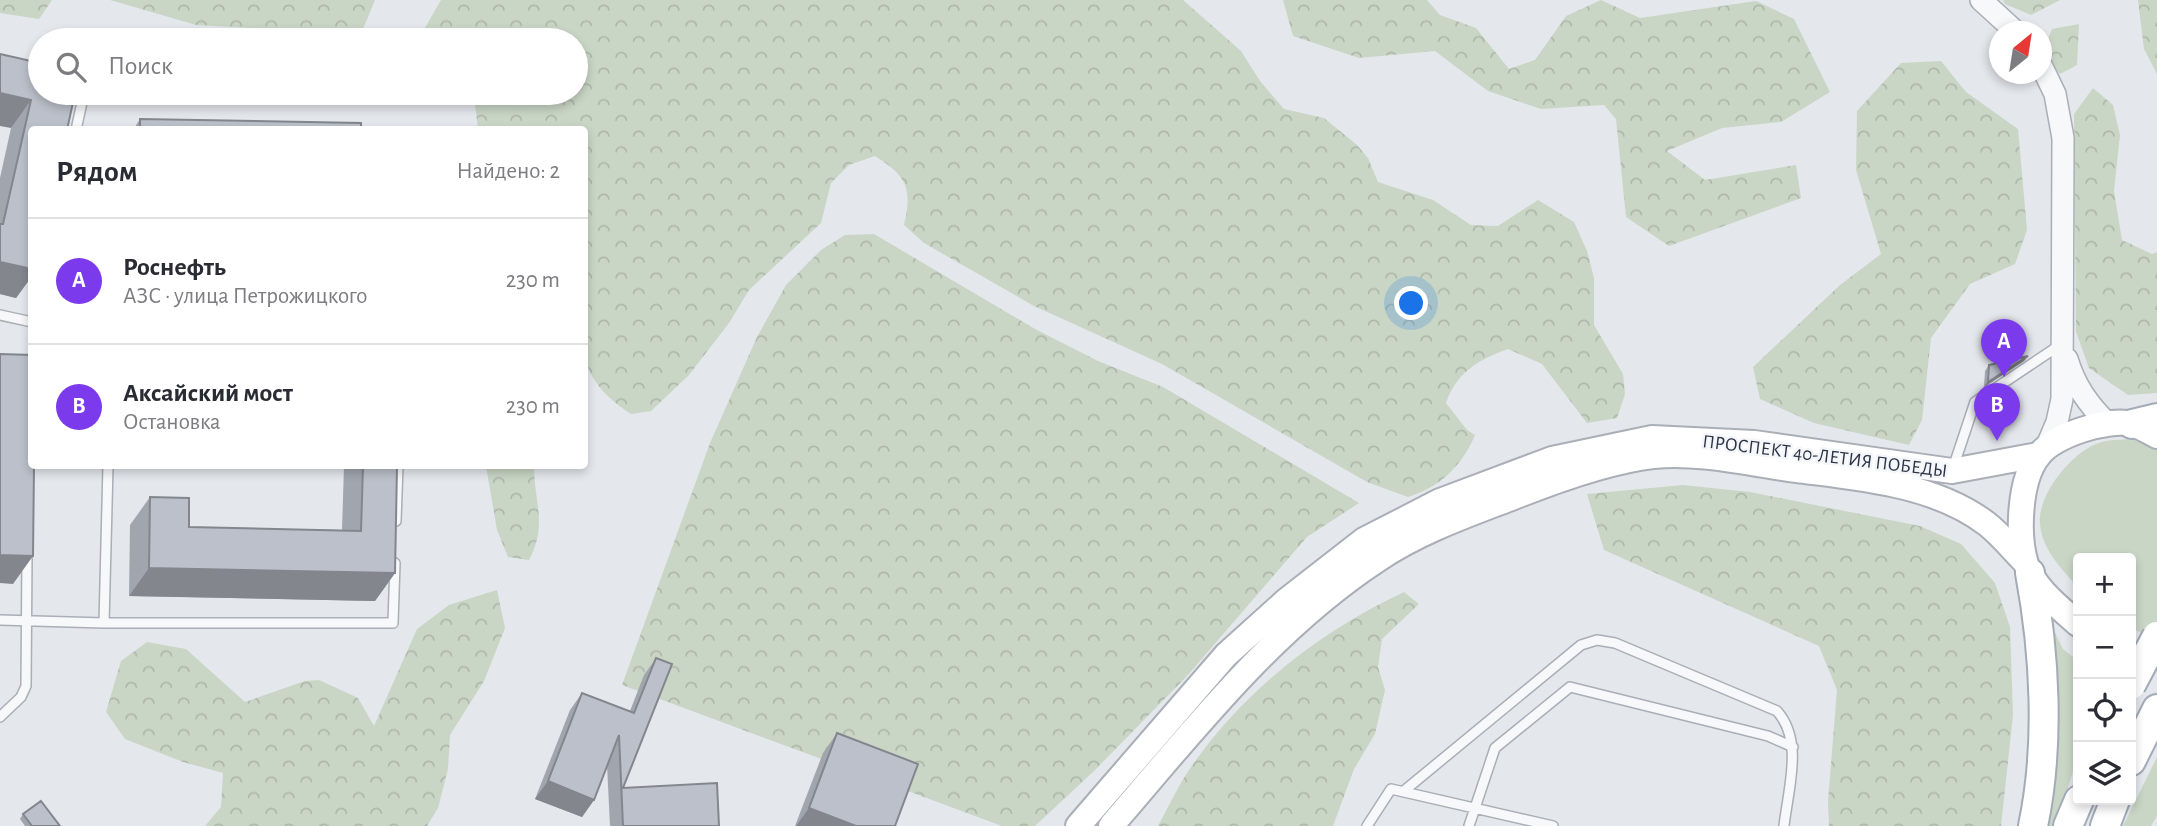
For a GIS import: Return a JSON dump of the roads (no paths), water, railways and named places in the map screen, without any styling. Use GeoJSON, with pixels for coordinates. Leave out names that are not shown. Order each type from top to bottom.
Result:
{"type":"FeatureCollection","features":[{"type":"Feature","properties":{"kind":"main road","name":"ПРОСПЕКТ 40-ЛЕТИЯ ПОБЕДЫ"},"geometry":{"type":"LineString","coordinates":[[1078,826],[1226,655],[1266,619],[1364,540],[1440,501],[1552,459],[1652,438],[1754,443],[1952,471],[2042,452],[2070,436],[2139,425]]}},
{"type":"Feature","properties":{"kind":"main road"},"geometry":{"type":"LineString","coordinates":[[2033,826],[2038,802],[2044,667],[2020,510],[2026,483],[2042,452]]}},
{"type":"Feature","properties":{"kind":"main road","name":"ПРОСПЕКТ 40-ЛЕТИЯ ПОБЕДЫ"},"geometry":{"type":"LineString","coordinates":[[1111,826],[1242,674],[1301,619],[1377,559],[1447,522],[1556,480],[1652,456],[1702,456],[1850,477],[1900,487],[1952,503],[1987,524],[2028,567],[2046,596],[2073,620]]}},
{"type":"Feature","properties":{"kind":"main road"},"geometry":{"type":"LineString","coordinates":[[2134,679],[2157,636]]}},
{"type":"Feature","properties":{"kind":"main road"},"geometry":{"type":"LineString","coordinates":[[2136,665],[2157,676]]}},
{"type":"Feature","properties":{"kind":"main road"},"geometry":{"type":"LineString","coordinates":[[2136,748],[2157,709]]}},
{"type":"Feature","properties":{"kind":"main road"},"geometry":{"type":"LineString","coordinates":[[2068,826],[2077,805]]}},
{"type":"Feature","properties":{"kind":"main road"},"geometry":{"type":"LineString","coordinates":[[2105,826],[2113,805]]}},
{"type":"Feature","properties":{"kind":"street"},"geometry":{"type":"LineString","coordinates":[[1981,0],[2004,21]]}},
{"type":"Feature","properties":{"kind":"street"},"geometry":{"type":"LineString","coordinates":[[2042,452],[2057,422],[2062,399],[2063,138],[2055,94],[2050,84]]}},
{"type":"Feature","properties":{"kind":"street"},"geometry":{"type":"LineString","coordinates":[[2062,344],[2073,379],[2087,403],[2139,425]]}},
{"type":"Feature","properties":{"kind":"lane"},"geometry":{"type":"LineString","coordinates":[[77,126],[81,105]]}},
{"type":"Feature","properties":{"kind":"lane"},"geometry":{"type":"LineString","coordinates":[[0,315],[28,320]]}},
{"type":"Feature","properties":{"kind":"lane"},"geometry":{"type":"LineString","coordinates":[[1952,471],[1975,402],[2062,344]]}},
{"type":"Feature","properties":{"kind":"lane"},"geometry":{"type":"LineString","coordinates":[[104,623],[108,469]]}},
{"type":"Feature","properties":{"kind":"lane"},"geometry":{"type":"LineString","coordinates":[[396,531],[398,469]]}},
{"type":"Feature","properties":{"kind":"lane"},"geometry":{"type":"LineString","coordinates":[[0,717],[21,697],[26,685],[27,543]]}},
{"type":"Feature","properties":{"kind":"lane"},"geometry":{"type":"LineString","coordinates":[[0,620],[104,623],[393,623],[395,557]]}},
{"type":"Feature","properties":{"kind":"lane"},"geometry":{"type":"LineString","coordinates":[[1405,790],[1581,645],[1597,640],[1615,643],[1777,711],[1788,723],[1793,747],[1784,826]]}},
{"type":"Feature","properties":{"kind":"lane"},"geometry":{"type":"LineString","coordinates":[[1469,826],[1495,748],[1570,687],[1768,736],[1793,747]]}},
{"type":"Feature","properties":{"kind":"lane"},"geometry":{"type":"LineString","coordinates":[[1367,826],[1391,789],[1405,790],[1553,826]]}},
{"type":"Feature","properties":{"kind":"place","name":"Роснефть"},"geometry":{"type":"Point","coordinates":[2004,377]}},
{"type":"Feature","properties":{"kind":"place","name":"Аксайский мост"},"geometry":{"type":"Point","coordinates":[1997,441]}}]}
